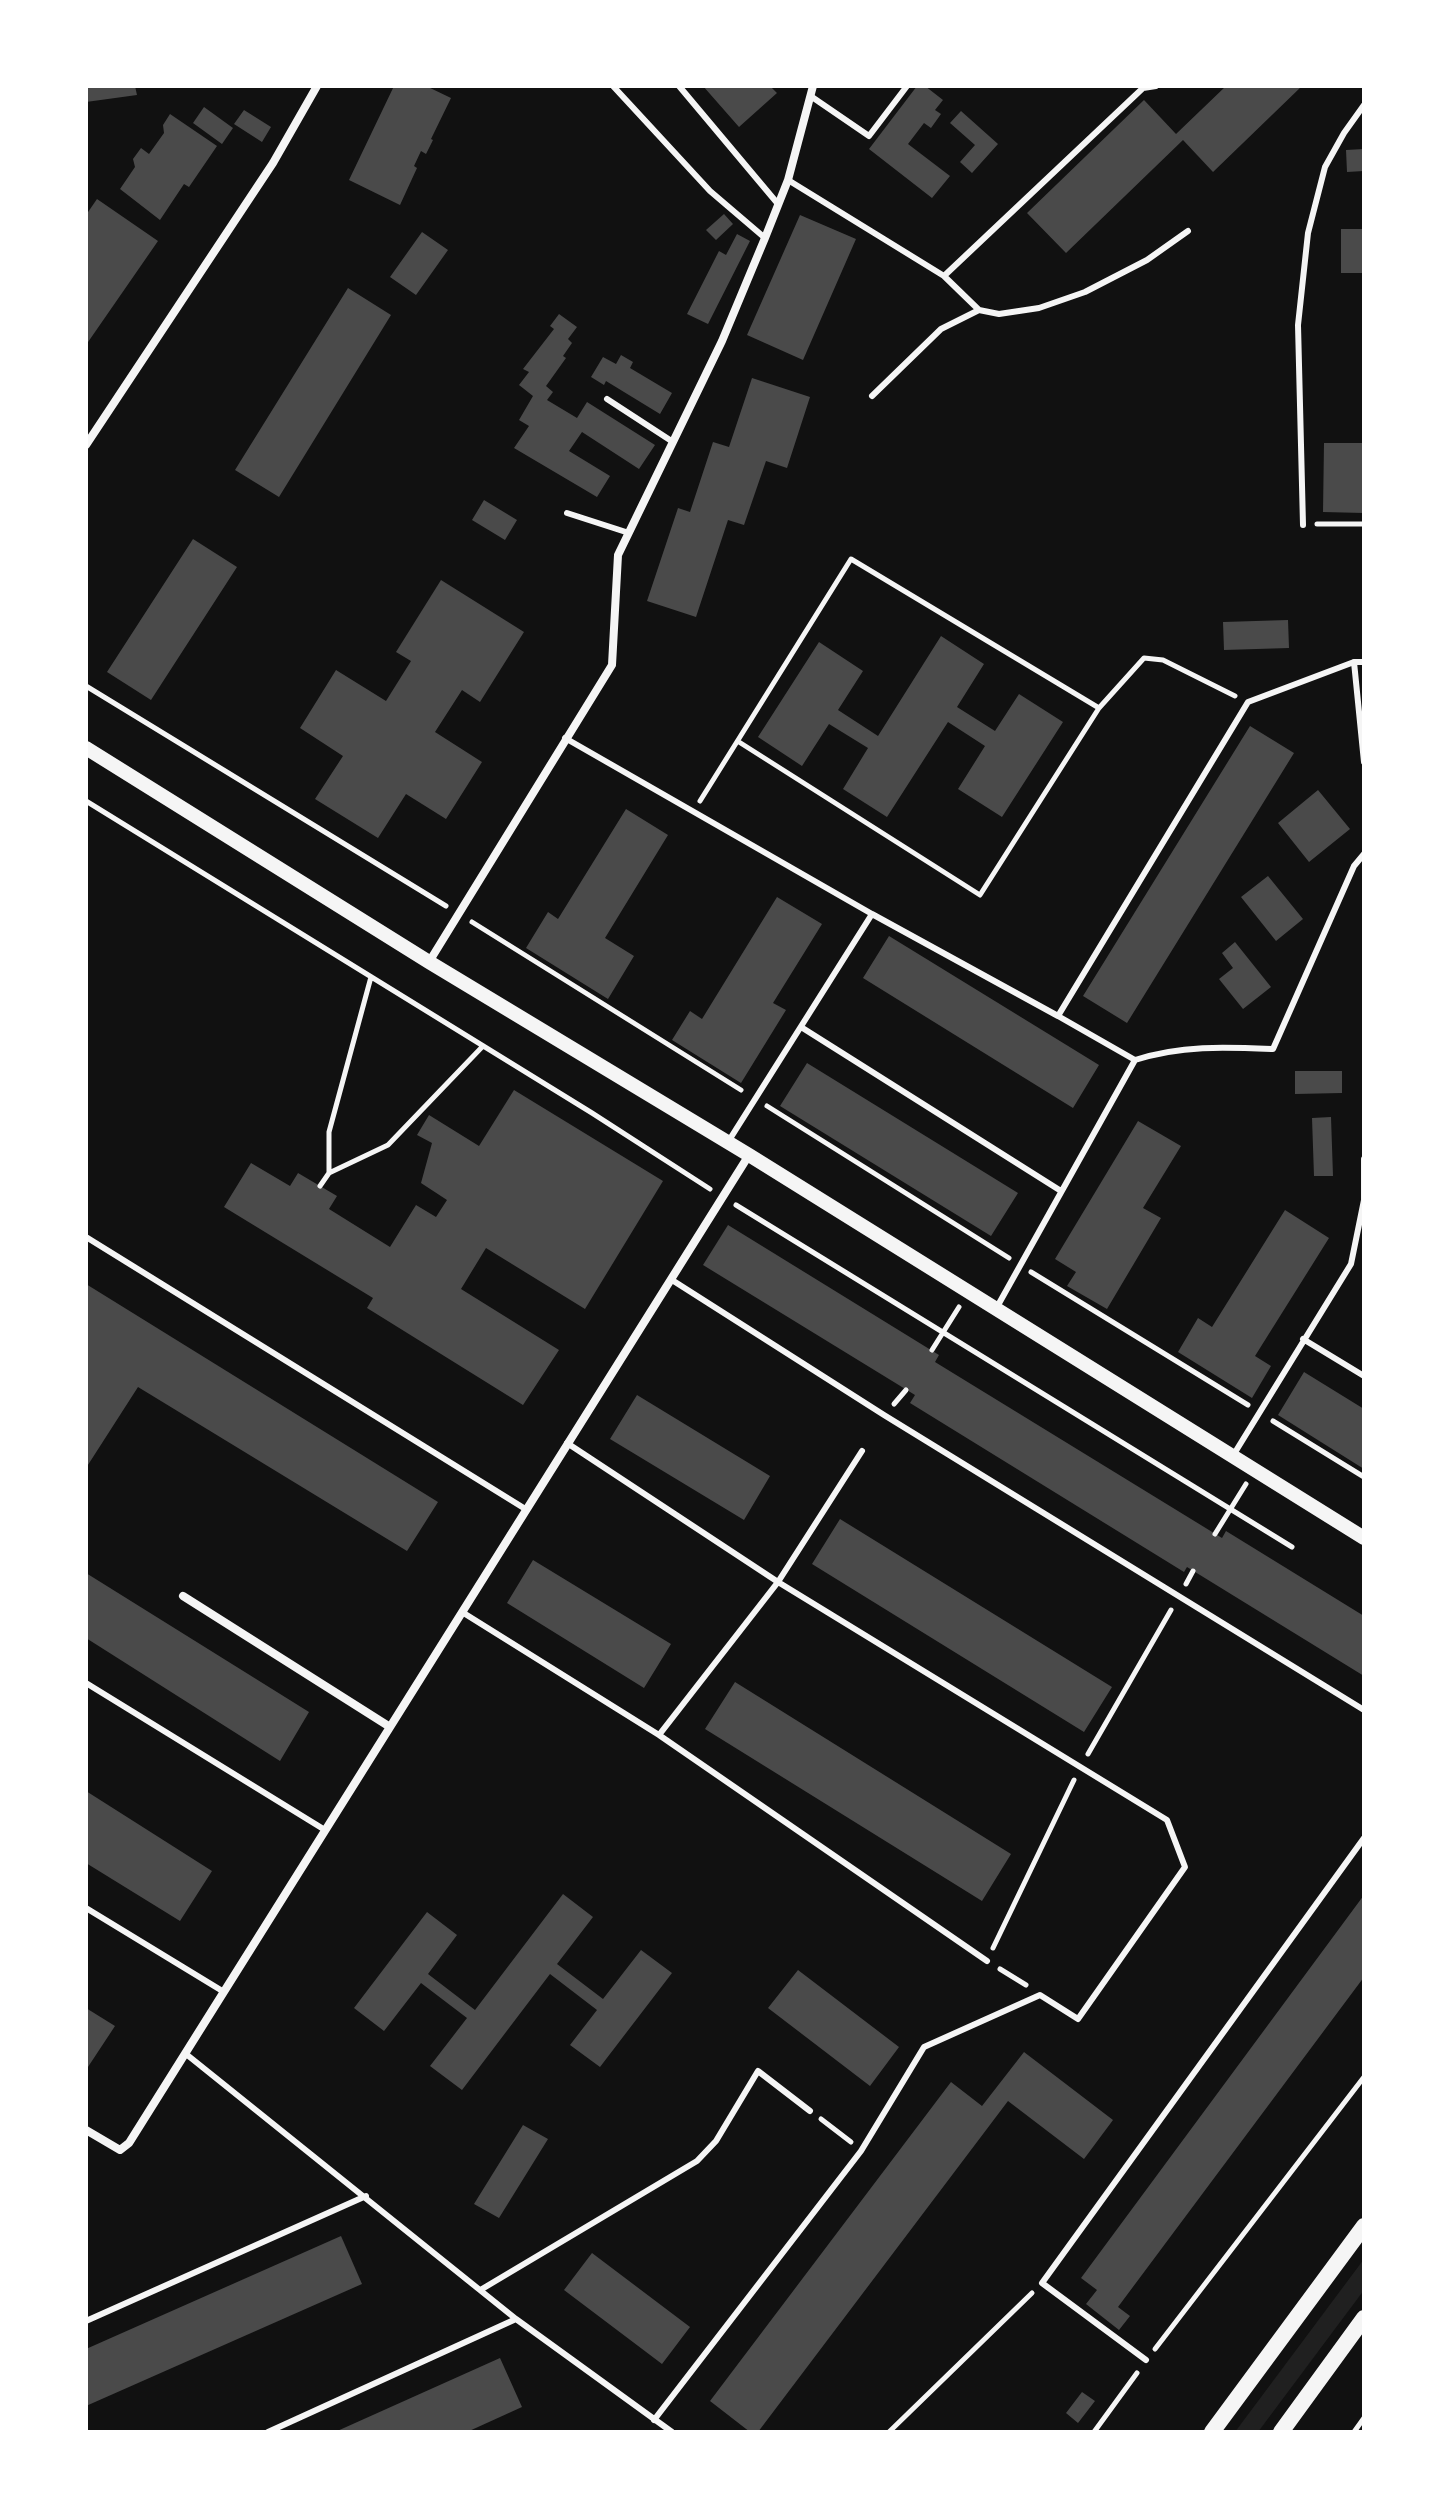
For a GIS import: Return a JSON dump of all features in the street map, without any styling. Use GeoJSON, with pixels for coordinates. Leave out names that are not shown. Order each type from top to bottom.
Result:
{"type":"FeatureCollection","features":[{"type":"Feature","properties":{"kind":"main road"},"geometry":{"type":"LineString","coordinates":[[1212,2432],[1364,2226]]}},
{"type":"Feature","properties":{"kind":"main road"},"geometry":{"type":"LineString","coordinates":[[1281,2432],[1364,2318]]}},
{"type":"Feature","properties":{"kind":"street"},"geometry":{"type":"LineString","coordinates":[[86,445],[273,163],[317,86]]}},
{"type":"Feature","properties":{"kind":"street"},"geometry":{"type":"LineString","coordinates":[[429,962],[612,665],[618,555],[722,341],[765,238],[788,180],[813,86]]}},
{"type":"Feature","properties":{"kind":"street"},"geometry":{"type":"LineString","coordinates":[[86,748],[429,962],[728,1142],[1364,1538]]}},
{"type":"Feature","properties":{"kind":"street"},"geometry":{"type":"LineString","coordinates":[[86,2130],[120,2150],[129,2143],[749,1155]]}},
{"type":"Feature","properties":{"kind":"street"},"geometry":{"type":"LineString","coordinates":[[183,1596],[390,1727]]}},
{"type":"Feature","properties":{"kind":"lane"},"geometry":{"type":"LineString","coordinates":[[613,86],[710,191],[765,238]]}},
{"type":"Feature","properties":{"kind":"lane"},"geometry":{"type":"LineString","coordinates":[[679,86],[778,204]]}},
{"type":"Feature","properties":{"kind":"lane"},"geometry":{"type":"LineString","coordinates":[[812,97],[869,136],[907,86]]}},
{"type":"Feature","properties":{"kind":"lane"},"geometry":{"type":"LineString","coordinates":[[944,276],[1143,88],[1156,86]]}},
{"type":"Feature","properties":{"kind":"lane"},"geometry":{"type":"LineString","coordinates":[[1303,525],[1298,325],[1308,233],[1325,167],[1364,105]]}},
{"type":"Feature","properties":{"kind":"lane"},"geometry":{"type":"LineString","coordinates":[[788,180],[944,276],[979,310],[999,314],[1039,308],[1085,292],[1147,260],[1188,231]]}},
{"type":"Feature","properties":{"kind":"lane"},"geometry":{"type":"LineString","coordinates":[[872,396],[941,329],[979,310]]}},
{"type":"Feature","properties":{"kind":"lane"},"geometry":{"type":"LineString","coordinates":[[607,399],[673,442]]}},
{"type":"Feature","properties":{"kind":"lane"},"geometry":{"type":"LineString","coordinates":[[567,513],[629,533]]}},
{"type":"Feature","properties":{"kind":"lane"},"geometry":{"type":"LineString","coordinates":[[1058,1016],[1248,702],[1354,662],[1364,662]]}},
{"type":"Feature","properties":{"kind":"lane"},"geometry":{"type":"LineString","coordinates":[[1354,662],[1364,762]]}},
{"type":"Feature","properties":{"kind":"lane"},"geometry":{"type":"LineString","coordinates":[[565,738],[1135,1060]]}},
{"type":"Feature","properties":{"kind":"lane"},"geometry":{"type":"LineString","coordinates":[[995,1310],[1135,1060],[1164,1050],[1216,1046],[1273,1049],[1354,866],[1364,854]]}},
{"type":"Feature","properties":{"kind":"lane"},"geometry":{"type":"LineString","coordinates":[[728,1142],[872,914]]}},
{"type":"Feature","properties":{"kind":"lane"},"geometry":{"type":"LineString","coordinates":[[801,1027],[1061,1191]]}},
{"type":"Feature","properties":{"kind":"lane"},"geometry":{"type":"LineString","coordinates":[[1232,1457],[1351,1264],[1364,1200],[1364,1159]]}},
{"type":"Feature","properties":{"kind":"lane"},"geometry":{"type":"LineString","coordinates":[[86,1237],[527,1510]]}},
{"type":"Feature","properties":{"kind":"lane"},"geometry":{"type":"LineString","coordinates":[[672,1280],[884,1415],[1364,1710]]}},
{"type":"Feature","properties":{"kind":"lane"},"geometry":{"type":"LineString","coordinates":[[1303,1339],[1364,1376]]}},
{"type":"Feature","properties":{"kind":"lane"},"geometry":{"type":"LineString","coordinates":[[567,1443],[778,1582],[1167,1820],[1185,1867],[1078,2019],[1040,1995],[924,2047],[861,2151],[654,2420]]}},
{"type":"Feature","properties":{"kind":"lane"},"geometry":{"type":"LineString","coordinates":[[659,1735],[778,1582],[862,1451]]}},
{"type":"Feature","properties":{"kind":"lane"},"geometry":{"type":"LineString","coordinates":[[462,1612],[659,1735],[987,1961]]}},
{"type":"Feature","properties":{"kind":"lane"},"geometry":{"type":"LineString","coordinates":[[86,1683],[325,1830]]}},
{"type":"Feature","properties":{"kind":"lane"},"geometry":{"type":"LineString","coordinates":[[1146,2360],[1042,2283],[1364,1838]]}},
{"type":"Feature","properties":{"kind":"lane"},"geometry":{"type":"LineString","coordinates":[[86,1908],[224,1992]]}},
{"type":"Feature","properties":{"kind":"lane"},"geometry":{"type":"LineString","coordinates":[[186,2054],[516,2319],[672,2432]]}},
{"type":"Feature","properties":{"kind":"lane"},"geometry":{"type":"LineString","coordinates":[[482,2289],[697,2161],[716,2141],[758,2071],[810,2111]]}},
{"type":"Feature","properties":{"kind":"lane"},"geometry":{"type":"LineString","coordinates":[[86,2321],[366,2196]]}},
{"type":"Feature","properties":{"kind":"lane"},"geometry":{"type":"LineString","coordinates":[[268,2432],[516,2319]]}},
{"type":"Feature","properties":{"kind":"path"},"geometry":{"type":"LineString","coordinates":[[1303,525],[1364,524]]}},
{"type":"Feature","properties":{"kind":"path"},"geometry":{"type":"LineString","coordinates":[[693,812],[851,559],[1099,708]]}},
{"type":"Feature","properties":{"kind":"path"},"geometry":{"type":"LineString","coordinates":[[739,742],[980,895],[1099,708],[1144,658],[1163,660],[1248,702]]}},
{"type":"Feature","properties":{"kind":"path"},"geometry":{"type":"LineString","coordinates":[[86,686],[1364,1477]]}},
{"type":"Feature","properties":{"kind":"path"},"geometry":{"type":"LineString","coordinates":[[86,801],[1292,1547]]}},
{"type":"Feature","properties":{"kind":"path"},"geometry":{"type":"LineString","coordinates":[[329,1173],[329,1132],[371,977]]}},
{"type":"Feature","properties":{"kind":"path"},"geometry":{"type":"LineString","coordinates":[[320,1186],[329,1173],[388,1145],[483,1046]]}},
{"type":"Feature","properties":{"kind":"path"},"geometry":{"type":"LineString","coordinates":[[932,1350],[968,1293]]}},
{"type":"Feature","properties":{"kind":"path"},"geometry":{"type":"LineString","coordinates":[[1215,1534],[1254,1470]]}},
{"type":"Feature","properties":{"kind":"path"},"geometry":{"type":"LineString","coordinates":[[1040,1995],[987,1961],[1080,1768],[1179,1596]]}},
{"type":"Feature","properties":{"kind":"path"},"geometry":{"type":"LineString","coordinates":[[1094,2432],[1364,2077]]}},
{"type":"Feature","properties":{"kind":"path"},"geometry":{"type":"LineString","coordinates":[[810,2111],[861,2151]]}},
{"type":"Feature","properties":{"kind":"path"},"geometry":{"type":"LineString","coordinates":[[889,2432],[1042,2283]]}},
{"type":"Feature","properties":{"kind":"path"},"geometry":{"type":"LineString","coordinates":[[1354,2432],[1364,2418]]}},
{"type":"Feature","properties":{"kind":"shaded area"},"geometry":{"type":"Polygon","coordinates":[[[1364,2259],[1364,2290],[1258,2432],[1235,2432],[1364,2259]]]}},
{"type":"Feature","properties":{"kind":"building"},"geometry":{"type":"Polygon","coordinates":[[[86,86],[135,86],[137,95],[86,102],[86,86]]]}},
{"type":"Feature","properties":{"kind":"building"},"geometry":{"type":"Polygon","coordinates":[[[394,86],[426,86],[451,98],[426,154],[421,151],[414,166],[417,168],[400,205],[349,180],[394,86]]]}},
{"type":"Feature","properties":{"kind":"building"},"geometry":{"type":"Polygon","coordinates":[[[703,86],[770,86],[777,93],[739,127],[703,86]]]}},
{"type":"Feature","properties":{"kind":"building"},"geometry":{"type":"Polygon","coordinates":[[[917,86],[925,86],[943,100],[935,110],[941,114],[931,128],[924,123],[908,144],[950,176],[932,198],[869,149],[917,86]]]}},
{"type":"Feature","properties":{"kind":"building"},"geometry":{"type":"Polygon","coordinates":[[[1226,86],[1302,86],[1213,172],[1183,140],[1066,253],[1027,213],[1144,100],[1176,134],[1226,86]]]}},
{"type":"Feature","properties":{"kind":"building"},"geometry":{"type":"Polygon","coordinates":[[[204,107],[233,128],[222,144],[193,123],[204,107]]]}},
{"type":"Feature","properties":{"kind":"building"},"geometry":{"type":"Polygon","coordinates":[[[244,110],[271,127],[262,142],[234,124],[244,110]]]}},
{"type":"Feature","properties":{"kind":"building"},"geometry":{"type":"Polygon","coordinates":[[[961,111],[998,144],[972,173],[960,162],[975,145],[950,123],[961,111]]]}},
{"type":"Feature","properties":{"kind":"building"},"geometry":{"type":"Polygon","coordinates":[[[170,114],[217,146],[189,187],[184,184],[160,220],[120,189],[135,167],[133,159],[141,148],[149,154],[164,133],[163,125],[170,114]]]}},
{"type":"Feature","properties":{"kind":"building"},"geometry":{"type":"Polygon","coordinates":[[[1364,149],[1364,171],[1347,172],[1346,150],[1364,149]]]}},
{"type":"Feature","properties":{"kind":"building"},"geometry":{"type":"Polygon","coordinates":[[[97,199],[158,241],[86,345],[86,215],[97,199]]]}},
{"type":"Feature","properties":{"kind":"building"},"geometry":{"type":"Polygon","coordinates":[[[724,214],[733,224],[716,240],[706,230],[724,214]]]}},
{"type":"Feature","properties":{"kind":"building"},"geometry":{"type":"Polygon","coordinates":[[[800,215],[856,239],[803,360],[747,335],[800,215]]]}},
{"type":"Feature","properties":{"kind":"building"},"geometry":{"type":"Polygon","coordinates":[[[1341,229],[1364,229],[1364,273],[1341,273],[1341,229]]]}},
{"type":"Feature","properties":{"kind":"building"},"geometry":{"type":"Polygon","coordinates":[[[422,232],[448,250],[416,295],[390,277],[422,232]]]}},
{"type":"Feature","properties":{"kind":"building"},"geometry":{"type":"Polygon","coordinates":[[[737,234],[750,241],[708,324],[687,314],[719,251],[726,255],[737,234]]]}},
{"type":"Feature","properties":{"kind":"building"},"geometry":{"type":"Polygon","coordinates":[[[348,288],[391,315],[279,497],[235,470],[348,288]]]}},
{"type":"Feature","properties":{"kind":"building"},"geometry":{"type":"Polygon","coordinates":[[[559,314],[577,327],[568,339],[572,343],[563,356],[566,358],[546,386],[553,392],[547,400],[577,418],[587,402],[655,445],[639,469],[582,432],[569,451],[610,476],[597,497],[514,448],[529,426],[519,420],[533,396],[519,385],[529,372],[523,369],[554,329],[550,326],[559,314]]]}},
{"type":"Feature","properties":{"kind":"building"},"geometry":{"type":"Polygon","coordinates":[[[621,355],[633,362],[630,368],[672,393],[660,414],[606,381],[604,385],[591,377],[603,357],[616,364],[621,355]]]}},
{"type":"Feature","properties":{"kind":"building"},"geometry":{"type":"Polygon","coordinates":[[[752,378],[810,397],[787,468],[766,461],[744,525],[728,520],[696,617],[647,601],[678,508],[690,512],[713,442],[729,447],[752,378]]]}},
{"type":"Feature","properties":{"kind":"building"},"geometry":{"type":"Polygon","coordinates":[[[1324,443],[1364,443],[1364,513],[1323,512],[1324,443]]]}},
{"type":"Feature","properties":{"kind":"building"},"geometry":{"type":"Polygon","coordinates":[[[484,500],[517,520],[505,540],[472,520],[484,500]]]}},
{"type":"Feature","properties":{"kind":"building"},"geometry":{"type":"Polygon","coordinates":[[[193,539],[237,567],[151,700],[107,672],[193,539]]]}},
{"type":"Feature","properties":{"kind":"building"},"geometry":{"type":"Polygon","coordinates":[[[441,580],[524,632],[480,702],[462,690],[435,732],[482,762],[446,819],[406,794],[378,838],[315,799],[343,756],[300,728],[336,670],[386,701],[411,661],[396,652],[441,580]]]}},
{"type":"Feature","properties":{"kind":"building"},"geometry":{"type":"Polygon","coordinates":[[[1288,620],[1289,648],[1224,650],[1223,622],[1288,620]]]}},
{"type":"Feature","properties":{"kind":"building"},"geometry":{"type":"Polygon","coordinates":[[[941,636],[984,664],[957,707],[995,731],[1019,694],[1063,722],[1002,817],[958,789],[985,746],[948,722],[887,817],[843,789],[868,748],[829,724],[802,766],[758,737],[819,642],[863,671],[838,710],[878,736],[941,636]]]}},
{"type":"Feature","properties":{"kind":"building"},"geometry":{"type":"Polygon","coordinates":[[[1250,726],[1294,753],[1127,1023],[1083,996],[1250,726]]]}},
{"type":"Feature","properties":{"kind":"building"},"geometry":{"type":"Polygon","coordinates":[[[1318,790],[1350,829],[1309,862],[1278,823],[1318,790]]]}},
{"type":"Feature","properties":{"kind":"building"},"geometry":{"type":"Polygon","coordinates":[[[626,809],[668,835],[605,938],[634,956],[608,999],[526,948],[548,912],[558,919],[626,809]]]}},
{"type":"Feature","properties":{"kind":"building"},"geometry":{"type":"Polygon","coordinates":[[[1268,876],[1303,919],[1276,941],[1241,897],[1268,876]]]}},
{"type":"Feature","properties":{"kind":"building"},"geometry":{"type":"Polygon","coordinates":[[[777,897],[822,924],[773,1003],[786,1010],[741,1083],[672,1040],[690,1011],[702,1019],[777,897]]]}},
{"type":"Feature","properties":{"kind":"building"},"geometry":{"type":"Polygon","coordinates":[[[889,936],[1099,1065],[1073,1108],[863,978],[889,936]]]}},
{"type":"Feature","properties":{"kind":"building"},"geometry":{"type":"Polygon","coordinates":[[[1235,942],[1271,987],[1243,1009],[1219,979],[1233,968],[1222,953],[1235,942]]]}},
{"type":"Feature","properties":{"kind":"building"},"geometry":{"type":"Polygon","coordinates":[[[807,1063],[1018,1193],[991,1236],[780,1106],[807,1063]]]}},
{"type":"Feature","properties":{"kind":"building"},"geometry":{"type":"Polygon","coordinates":[[[1295,1071],[1342,1071],[1342,1093],[1295,1094],[1295,1071]]]}},
{"type":"Feature","properties":{"kind":"building"},"geometry":{"type":"Polygon","coordinates":[[[514,1090],[663,1181],[585,1309],[486,1248],[461,1289],[559,1350],[523,1405],[367,1308],[373,1298],[224,1207],[251,1163],[290,1186],[298,1173],[337,1196],[329,1209],[390,1247],[416,1205],[436,1217],[447,1200],[421,1183],[432,1143],[417,1135],[429,1115],[479,1146],[514,1090]]]}},
{"type":"Feature","properties":{"kind":"building"},"geometry":{"type":"Polygon","coordinates":[[[1331,1117],[1333,1176],[1314,1176],[1312,1118],[1331,1117]]]}},
{"type":"Feature","properties":{"kind":"building"},"geometry":{"type":"Polygon","coordinates":[[[1138,1121],[1181,1146],[1143,1208],[1161,1218],[1107,1309],[1067,1286],[1076,1272],[1055,1259],[1138,1121]]]}},
{"type":"Feature","properties":{"kind":"building"},"geometry":{"type":"Polygon","coordinates":[[[1285,1210],[1329,1238],[1255,1356],[1271,1366],[1252,1398],[1178,1352],[1198,1318],[1212,1327],[1285,1210]]]}},
{"type":"Feature","properties":{"kind":"building"},"geometry":{"type":"Polygon","coordinates":[[[728,1225],[939,1355],[935,1362],[1222,1538],[1226,1531],[1364,1616],[1364,1676],[1187,1567],[1184,1572],[910,1403],[915,1395],[703,1265],[728,1225]]]}},
{"type":"Feature","properties":{"kind":"building"},"geometry":{"type":"Polygon","coordinates":[[[86,1284],[438,1502],[407,1551],[138,1387],[86,1468],[86,1284]]]}},
{"type":"Feature","properties":{"kind":"building"},"geometry":{"type":"Polygon","coordinates":[[[1304,1372],[1364,1409],[1364,1469],[1278,1415],[1304,1372]]]}},
{"type":"Feature","properties":{"kind":"building"},"geometry":{"type":"Polygon","coordinates":[[[637,1395],[770,1476],[744,1520],[610,1439],[637,1395]]]}},
{"type":"Feature","properties":{"kind":"building"},"geometry":{"type":"Polygon","coordinates":[[[840,1519],[1112,1687],[1084,1732],[812,1564],[840,1519]]]}},
{"type":"Feature","properties":{"kind":"building"},"geometry":{"type":"Polygon","coordinates":[[[533,1560],[671,1644],[644,1688],[507,1603],[533,1560]]]}},
{"type":"Feature","properties":{"kind":"building"},"geometry":{"type":"Polygon","coordinates":[[[86,1573],[309,1712],[280,1761],[86,1638],[86,1573]]]}},
{"type":"Feature","properties":{"kind":"building"},"geometry":{"type":"Polygon","coordinates":[[[735,1682],[1011,1854],[982,1901],[705,1729],[735,1682]]]}},
{"type":"Feature","properties":{"kind":"building"},"geometry":{"type":"Polygon","coordinates":[[[86,1791],[212,1871],[180,1921],[86,1863],[86,1791]]]}},
{"type":"Feature","properties":{"kind":"building"},"geometry":{"type":"Polygon","coordinates":[[[563,1894],[593,1917],[557,1964],[603,1999],[641,1950],[672,1973],[600,2067],[570,2045],[597,2010],[550,1974],[462,2090],[430,2066],[467,2018],[421,1983],[384,2031],[354,2008],[427,1912],[457,1935],[428,1974],[475,2010],[563,1894]]]}},
{"type":"Feature","properties":{"kind":"building"},"geometry":{"type":"Polygon","coordinates":[[[1364,1895],[1364,1977],[1118,2307],[1130,2316],[1119,2330],[1086,2304],[1097,2290],[1081,2278],[1364,1895]]]}},
{"type":"Feature","properties":{"kind":"building"},"geometry":{"type":"Polygon","coordinates":[[[798,1970],[899,2047],[870,2086],[768,2008],[798,1970]]]}},
{"type":"Feature","properties":{"kind":"building"},"geometry":{"type":"Polygon","coordinates":[[[86,2008],[115,2026],[86,2070],[86,2008]]]}},
{"type":"Feature","properties":{"kind":"building"},"geometry":{"type":"Polygon","coordinates":[[[1024,2052],[1113,2120],[1084,2159],[1008,2101],[758,2432],[750,2432],[710,2401],[951,2082],[982,2106],[1024,2052]]]}},
{"type":"Feature","properties":{"kind":"building"},"geometry":{"type":"Polygon","coordinates":[[[523,2125],[548,2139],[499,2218],[474,2204],[523,2125]]]}},
{"type":"Feature","properties":{"kind":"building"},"geometry":{"type":"Polygon","coordinates":[[[341,2236],[362,2284],[86,2406],[86,2349],[341,2236]]]}},
{"type":"Feature","properties":{"kind":"building"},"geometry":{"type":"Polygon","coordinates":[[[592,2253],[690,2327],[662,2364],[564,2290],[592,2253]]]}},
{"type":"Feature","properties":{"kind":"building"},"geometry":{"type":"Polygon","coordinates":[[[500,2358],[522,2407],[467,2432],[335,2432],[500,2358]]]}},
{"type":"Feature","properties":{"kind":"building"},"geometry":{"type":"Polygon","coordinates":[[[1082,2392],[1095,2401],[1078,2423],[1066,2413],[1082,2392]]]}}]}
